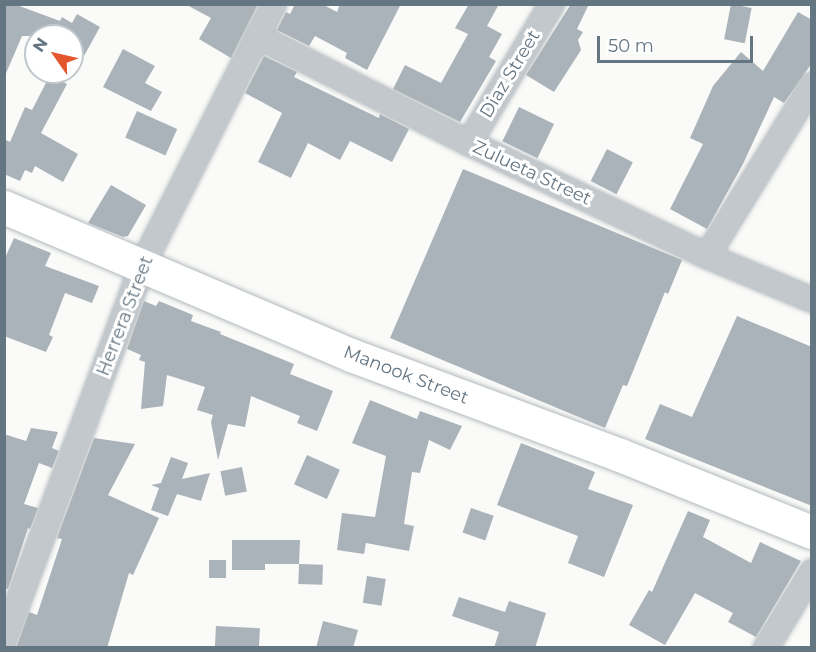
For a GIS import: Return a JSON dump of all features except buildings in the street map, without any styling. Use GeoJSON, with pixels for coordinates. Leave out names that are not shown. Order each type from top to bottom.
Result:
{"type":"FeatureCollection","features":[{"type":"Feature","properties":{"kind":"main road","name":"Manook Street"},"geometry":{"type":"LineString","coordinates":[[4,207],[351,355],[620,455],[812,532]]}},
{"type":"Feature","properties":{"kind":"street","name":"Herrera Street"},"geometry":{"type":"LineString","coordinates":[[4,640],[142,266],[274,4]]}},
{"type":"Feature","properties":{"kind":"street","name":"Diaz Street"},"geometry":{"type":"LineString","coordinates":[[468,143],[552,4]]}},
{"type":"Feature","properties":{"kind":"street","name":"Zulueta Street"},"geometry":{"type":"LineString","coordinates":[[257,36],[468,143],[706,256],[812,300]]}},
{"type":"Feature","properties":{"kind":"street"},"geometry":{"type":"LineString","coordinates":[[706,256],[812,85]]}},
{"type":"Feature","properties":{"kind":"street"},"geometry":{"type":"LineString","coordinates":[[766,648],[812,572]]}}]}
